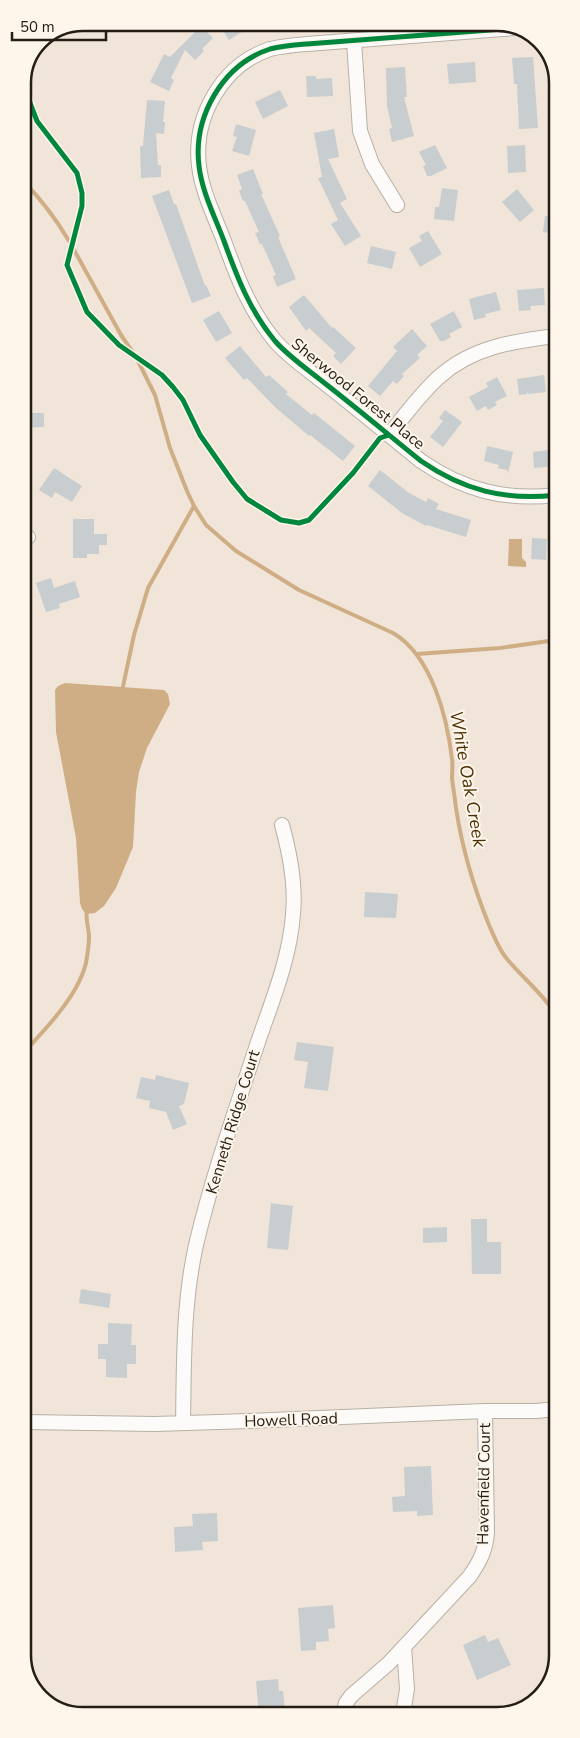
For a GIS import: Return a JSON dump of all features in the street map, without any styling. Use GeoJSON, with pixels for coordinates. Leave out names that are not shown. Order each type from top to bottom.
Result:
{"type":"FeatureCollection","features":[{"type":"Feature","properties":{"kind":"street","name":"Sherwood Forest Place"},"geometry":{"type":"LineString","coordinates":[[478,31],[286,46],[255,56],[238,67],[224,80],[208,106],[198,137],[198,166],[206,195],[240,284],[264,327],[286,352],[441,475],[459,483],[499,495],[523,497],[549,495]]}},
{"type":"Feature","properties":{"kind":"street"},"geometry":{"type":"LineString","coordinates":[[354,41],[360,131],[372,164],[397,205]]}},
{"type":"Feature","properties":{"kind":"street"},"geometry":{"type":"LineString","coordinates":[[389,434],[426,389],[451,366],[487,348],[505,343],[549,337]]}},
{"type":"Feature","properties":{"kind":"street","name":"Kenneth Ridge Court"},"geometry":{"type":"LineString","coordinates":[[183,1423],[186,1324],[190,1276],[196,1245],[237,1105],[275,991],[290,938],[294,894],[282,825]]}},
{"type":"Feature","properties":{"kind":"street","name":"Howell Road"},"geometry":{"type":"LineString","coordinates":[[31,1422],[183,1423],[549,1410]]}},
{"type":"Feature","properties":{"kind":"street","name":"Havenfield Court"},"geometry":{"type":"LineString","coordinates":[[345,1707],[351,1696],[389,1663],[470,1576],[480,1561],[486,1547],[485,1411]]}},
{"type":"Feature","properties":{"kind":"street"},"geometry":{"type":"LineString","coordinates":[[404,1647],[407,1689],[404,1707]]}},
{"type":"Feature","properties":{"kind":"shaded area"},"geometry":{"type":"Polygon","coordinates":[[[509,539],[522,539],[522,558],[526,562],[526,567],[508,566],[509,539]]]}},
{"type":"Feature","properties":{"kind":"shaded area"},"geometry":{"type":"Polygon","coordinates":[[[65,683],[164,690],[168,694],[170,704],[147,748],[139,772],[133,847],[116,888],[104,906],[95,913],[86,914],[80,903],[76,838],[56,732],[55,690],[58,686],[65,683]]]}},
{"type":"Feature","properties":{"kind":"building"},"geometry":{"type":"Polygon","coordinates":[[[196,31],[206,31],[213,38],[202,49],[204,51],[195,60],[185,50],[171,78],[174,80],[169,91],[150,82],[164,54],[170,57],[196,31]]]}},
{"type":"Feature","properties":{"kind":"building"},"geometry":{"type":"Polygon","coordinates":[[[223,31],[243,31],[229,40],[223,31]]]}},
{"type":"Feature","properties":{"kind":"building"},"geometry":{"type":"Polygon","coordinates":[[[533,57],[538,128],[519,129],[517,84],[514,84],[512,58],[533,57]]]}},
{"type":"Feature","properties":{"kind":"building"},"geometry":{"type":"Polygon","coordinates":[[[475,62],[476,82],[449,84],[447,64],[475,62]]]}},
{"type":"Feature","properties":{"kind":"building"},"geometry":{"type":"Polygon","coordinates":[[[405,67],[407,97],[404,97],[414,136],[392,142],[389,129],[392,128],[387,106],[386,68],[405,67]]]}},
{"type":"Feature","properties":{"kind":"building"},"geometry":{"type":"Polygon","coordinates":[[[306,76],[316,76],[316,79],[332,78],[333,96],[307,97],[306,76]]]}},
{"type":"Feature","properties":{"kind":"building"},"geometry":{"type":"Polygon","coordinates":[[[280,90],[288,106],[263,119],[255,102],[280,90]]]}},
{"type":"Feature","properties":{"kind":"building"},"geometry":{"type":"Polygon","coordinates":[[[147,100],[165,101],[164,134],[156,133],[158,165],[161,165],[161,177],[141,178],[140,146],[143,146],[147,100]]]}},
{"type":"Feature","properties":{"kind":"building"},"geometry":{"type":"Polygon","coordinates":[[[236,124],[256,130],[249,156],[232,151],[237,137],[233,136],[236,124]]]}},
{"type":"Feature","properties":{"kind":"building"},"geometry":{"type":"Polygon","coordinates":[[[334,129],[339,157],[328,159],[347,199],[340,203],[361,236],[345,246],[331,224],[338,220],[318,178],[322,177],[314,133],[334,129]]]}},
{"type":"Feature","properties":{"kind":"building"},"geometry":{"type":"Polygon","coordinates":[[[435,145],[447,168],[427,176],[423,166],[426,165],[419,152],[435,145]]]}},
{"type":"Feature","properties":{"kind":"building"},"geometry":{"type":"Polygon","coordinates":[[[525,145],[526,172],[508,173],[507,146],[525,145]]]}},
{"type":"Feature","properties":{"kind":"building"},"geometry":{"type":"Polygon","coordinates":[[[253,169],[263,194],[261,194],[280,236],[278,237],[296,279],[277,287],[273,276],[276,275],[255,233],[259,232],[239,191],[242,189],[237,175],[253,169]]]}},
{"type":"Feature","properties":{"kind":"building"},"geometry":{"type":"Polygon","coordinates":[[[442,188],[458,190],[454,221],[434,219],[435,207],[439,207],[442,188]]]}},
{"type":"Feature","properties":{"kind":"building"},"geometry":{"type":"Polygon","coordinates":[[[517,189],[534,210],[520,222],[502,202],[517,189]]]}},
{"type":"Feature","properties":{"kind":"building"},"geometry":{"type":"Polygon","coordinates":[[[169,190],[174,204],[176,204],[205,286],[211,296],[192,303],[152,196],[169,190]]]}},
{"type":"Feature","properties":{"kind":"building"},"geometry":{"type":"Polygon","coordinates":[[[545,216],[549,216],[549,233],[543,232],[545,216]]]}},
{"type":"Feature","properties":{"kind":"building"},"geometry":{"type":"Polygon","coordinates":[[[428,231],[442,254],[420,267],[409,248],[422,241],[419,236],[428,231]]]}},
{"type":"Feature","properties":{"kind":"building"},"geometry":{"type":"Polygon","coordinates":[[[371,246],[396,252],[392,269],[367,263],[371,246]]]}},
{"type":"Feature","properties":{"kind":"building"},"geometry":{"type":"Polygon","coordinates":[[[544,288],[545,305],[530,306],[531,310],[519,311],[517,290],[544,288]]]}},
{"type":"Feature","properties":{"kind":"building"},"geometry":{"type":"Polygon","coordinates":[[[496,292],[501,310],[485,314],[486,317],[474,320],[469,299],[496,292]]]}},
{"type":"Feature","properties":{"kind":"building"},"geometry":{"type":"Polygon","coordinates":[[[304,295],[332,328],[356,348],[341,364],[333,356],[336,353],[309,328],[306,331],[289,307],[304,295]]]}},
{"type":"Feature","properties":{"kind":"building"},"geometry":{"type":"Polygon","coordinates":[[[219,311],[232,333],[216,342],[203,320],[219,311]]]}},
{"type":"Feature","properties":{"kind":"building"},"geometry":{"type":"Polygon","coordinates":[[[454,311],[462,327],[449,334],[451,337],[440,341],[430,324],[454,311]]]}},
{"type":"Feature","properties":{"kind":"building"},"geometry":{"type":"Polygon","coordinates":[[[412,329],[427,346],[417,355],[420,358],[402,374],[404,376],[397,384],[393,381],[380,396],[368,386],[397,351],[393,347],[412,329]]]}},
{"type":"Feature","properties":{"kind":"building"},"geometry":{"type":"Polygon","coordinates":[[[240,346],[266,377],[269,375],[288,392],[286,394],[312,415],[314,413],[355,446],[343,461],[276,408],[247,378],[244,380],[225,358],[240,346]]]}},
{"type":"Feature","properties":{"kind":"building"},"geometry":{"type":"Polygon","coordinates":[[[544,375],[546,392],[528,394],[528,391],[527,394],[519,395],[517,379],[544,375]]]}},
{"type":"Feature","properties":{"kind":"building"},"geometry":{"type":"Polygon","coordinates":[[[497,377],[507,396],[495,402],[497,405],[488,410],[486,406],[477,411],[469,397],[488,387],[486,383],[497,377]]]}},
{"type":"Feature","properties":{"kind":"building"},"geometry":{"type":"Polygon","coordinates":[[[445,410],[462,422],[443,447],[430,437],[443,421],[439,418],[445,410]]]}},
{"type":"Feature","properties":{"kind":"building"},"geometry":{"type":"Polygon","coordinates":[[[31,413],[44,413],[44,427],[31,428],[31,413]]]}},
{"type":"Feature","properties":{"kind":"building"},"geometry":{"type":"Polygon","coordinates":[[[487,446],[513,452],[508,473],[507,470],[498,468],[499,465],[484,461],[487,446]]]}},
{"type":"Feature","properties":{"kind":"building"},"geometry":{"type":"Polygon","coordinates":[[[549,450],[549,467],[534,468],[533,452],[549,450]]]}},
{"type":"Feature","properties":{"kind":"building"},"geometry":{"type":"Polygon","coordinates":[[[54,468],[82,486],[72,502],[55,492],[52,498],[39,490],[54,468]]]}},
{"type":"Feature","properties":{"kind":"building"},"geometry":{"type":"Polygon","coordinates":[[[380,470],[409,493],[426,502],[428,498],[439,504],[436,509],[471,520],[466,537],[426,526],[402,513],[368,486],[380,470]]]}},
{"type":"Feature","properties":{"kind":"building"},"geometry":{"type":"Polygon","coordinates":[[[73,519],[94,519],[94,534],[107,534],[107,545],[99,545],[99,554],[87,554],[87,558],[73,558],[73,519]]]}},
{"type":"Feature","properties":{"kind":"building"},"geometry":{"type":"Polygon","coordinates":[[[532,538],[547,539],[546,560],[531,559],[532,538]]]}},
{"type":"Feature","properties":{"kind":"building"},"geometry":{"type":"Polygon","coordinates":[[[51,578],[54,588],[75,581],[80,597],[59,604],[60,608],[46,612],[36,583],[51,578]]]}},
{"type":"Feature","properties":{"kind":"building"},"geometry":{"type":"Polygon","coordinates":[[[365,892],[398,894],[396,918],[364,917],[365,892]]]}},
{"type":"Feature","properties":{"kind":"building"},"geometry":{"type":"Polygon","coordinates":[[[297,1042],[334,1047],[328,1091],[304,1088],[308,1062],[294,1060],[297,1042]]]}},
{"type":"Feature","properties":{"kind":"building"},"geometry":{"type":"Polygon","coordinates":[[[156,1075],[189,1083],[184,1104],[179,1106],[187,1124],[173,1130],[166,1112],[149,1108],[150,1101],[136,1098],[141,1077],[155,1080],[156,1075]]]}},
{"type":"Feature","properties":{"kind":"building"},"geometry":{"type":"Polygon","coordinates":[[[271,1203],[293,1206],[288,1250],[267,1248],[271,1203]]]}},
{"type":"Feature","properties":{"kind":"building"},"geometry":{"type":"Polygon","coordinates":[[[471,1219],[487,1219],[487,1242],[501,1242],[501,1274],[472,1274],[471,1219]]]}},
{"type":"Feature","properties":{"kind":"building"},"geometry":{"type":"Polygon","coordinates":[[[447,1227],[447,1242],[423,1243],[423,1228],[447,1227]]]}},
{"type":"Feature","properties":{"kind":"building"},"geometry":{"type":"Polygon","coordinates":[[[81,1289],[111,1294],[109,1308],[79,1303],[81,1289]]]}},
{"type":"Feature","properties":{"kind":"building"},"geometry":{"type":"Polygon","coordinates":[[[108,1323],[132,1324],[131,1345],[136,1345],[136,1364],[127,1364],[127,1378],[106,1377],[106,1359],[98,1359],[98,1344],[108,1344],[108,1323]]]}},
{"type":"Feature","properties":{"kind":"building"},"geometry":{"type":"Polygon","coordinates":[[[431,1466],[433,1515],[417,1516],[417,1511],[393,1512],[392,1497],[405,1496],[404,1467],[431,1466]]]}},
{"type":"Feature","properties":{"kind":"building"},"geometry":{"type":"Polygon","coordinates":[[[217,1513],[218,1541],[202,1542],[203,1550],[175,1552],[174,1527],[193,1526],[192,1514],[217,1513]]]}},
{"type":"Feature","properties":{"kind":"building"},"geometry":{"type":"Polygon","coordinates":[[[333,1605],[335,1628],[328,1629],[329,1641],[316,1642],[316,1650],[301,1651],[298,1608],[333,1605]]]}},
{"type":"Feature","properties":{"kind":"building"},"geometry":{"type":"Polygon","coordinates":[[[485,1635],[488,1642],[498,1638],[511,1665],[477,1680],[463,1645],[485,1635]]]}},
{"type":"Feature","properties":{"kind":"building"},"geometry":{"type":"Polygon","coordinates":[[[278,1679],[279,1691],[283,1691],[285,1707],[258,1707],[256,1681],[278,1679]]]}},
{"type":"Feature","properties":{"kind":"waterway","name":"White Oak Creek"},"geometry":{"type":"LineString","coordinates":[[31,190],[48,210],[69,241]]}},
{"type":"Feature","properties":{"kind":"waterway","name":"White Oak Creek"},"geometry":{"type":"LineString","coordinates":[[73,248],[121,335],[134,354]]}},
{"type":"Feature","properties":{"kind":"waterway","name":"White Oak Creek"},"geometry":{"type":"LineString","coordinates":[[138,361],[155,395],[170,448],[187,491],[206,525],[236,551],[299,590],[393,633],[407,643],[418,656],[435,689],[446,725],[450,742],[452,778],[462,838],[469,868],[489,925],[504,955],[549,1004]]}},
{"type":"Feature","properties":{"kind":"waterway"},"geometry":{"type":"LineString","coordinates":[[122,691],[134,635],[148,588],[194,506]]}},
{"type":"Feature","properties":{"kind":"waterway"},"geometry":{"type":"LineString","coordinates":[[417,654],[500,648],[549,641]]}},
{"type":"Feature","properties":{"kind":"waterway"},"geometry":{"type":"LineString","coordinates":[[31,1045],[63,1008],[84,970],[89,937],[86,917],[87,910]]}},
{"type":"Feature","properties":{"kind":"cycle path"},"geometry":{"type":"LineString","coordinates":[[475,31],[284,46],[270,49],[253,57],[238,67],[214,95],[201,129],[198,148],[199,166],[209,204],[251,306],[266,330],[287,353],[421,461],[437,471],[469,486],[502,495],[549,495]]}},
{"type":"Feature","properties":{"kind":"cycle path"},"geometry":{"type":"LineString","coordinates":[[31,106],[37,121],[77,173],[82,193],[82,206],[67,265],[87,312],[119,345],[162,375],[173,387],[183,400],[200,435],[247,499],[281,520],[299,523],[309,520],[353,473],[380,438],[389,435]]}}]}
